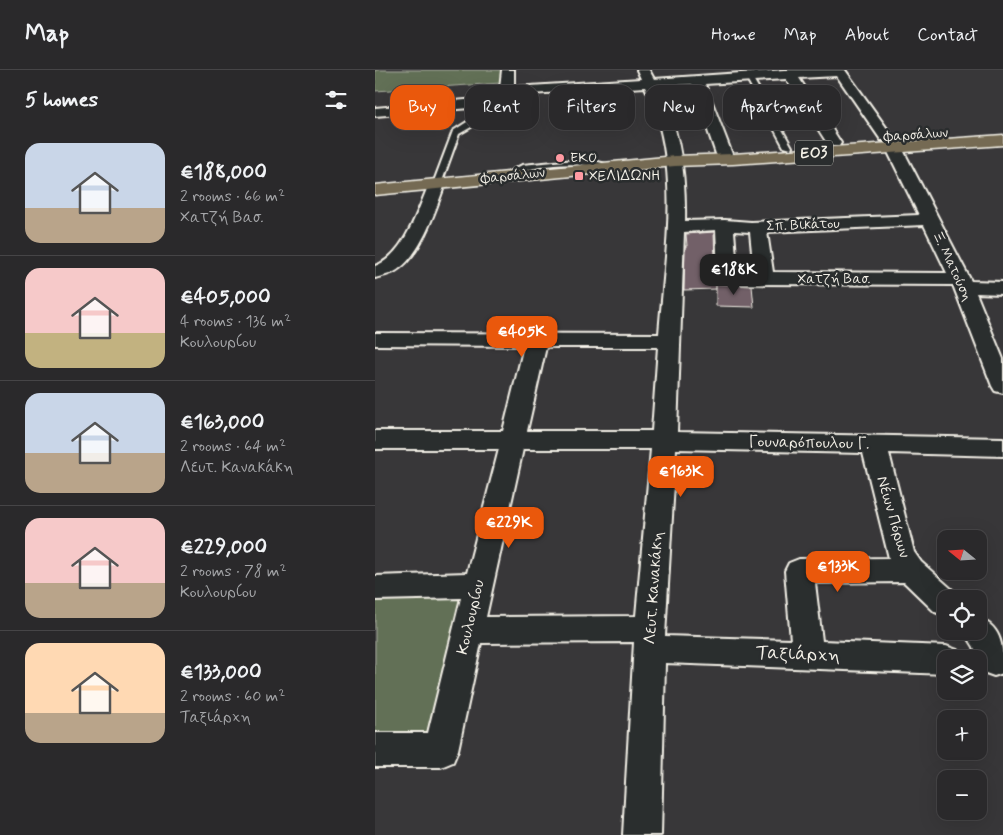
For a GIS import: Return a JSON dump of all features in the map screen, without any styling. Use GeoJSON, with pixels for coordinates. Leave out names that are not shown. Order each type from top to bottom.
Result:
{"type":"FeatureCollection","features":[{"type":"Feature","properties":{"kind":"main road","name":"Φαρσάλων"},"geometry":{"type":"LineString","coordinates":[[717,156],[733,159],[1003,129]]}},
{"type":"Feature","properties":{"kind":"main road","name":"Φαρσάλων"},"geometry":{"type":"LineString","coordinates":[[375,190],[675,161],[834,143],[1003,140]]}},
{"type":"Feature","properties":{"kind":"street"},"geometry":{"type":"LineString","coordinates":[[507,85],[508,70]]}},
{"type":"Feature","properties":{"kind":"street"},"geometry":{"type":"LineString","coordinates":[[539,89],[571,83],[646,76],[697,80],[716,74],[749,77],[791,72],[839,71]]}},
{"type":"Feature","properties":{"kind":"street","name":"Ξ. Ματούση"},"geometry":{"type":"LineString","coordinates":[[839,71],[890,143],[961,283],[1003,386]]}},
{"type":"Feature","properties":{"kind":"street"},"geometry":{"type":"LineString","coordinates":[[791,72],[793,80],[834,143]]}},
{"type":"Feature","properties":{"kind":"street","name":"Λευτ. Κανακάκη"},"geometry":{"type":"LineString","coordinates":[[643,835],[650,639],[665,440],[669,341],[677,227],[675,161],[663,109],[646,76]]}},
{"type":"Feature","properties":{"kind":"street"},"geometry":{"type":"LineString","coordinates":[[697,80],[717,156]]}},
{"type":"Feature","properties":{"kind":"street"},"geometry":{"type":"LineString","coordinates":[[375,112],[465,101]]}},
{"type":"Feature","properties":{"kind":"street"},"geometry":{"type":"LineString","coordinates":[[375,272],[394,264],[405,252],[437,184]]}},
{"type":"Feature","properties":{"kind":"street","name":"Σπ. Βικάτου"},"geometry":{"type":"LineString","coordinates":[[677,227],[758,227],[930,220]]}},
{"type":"Feature","properties":{"kind":"street","name":"Χατζή Βασ."},"geometry":{"type":"LineString","coordinates":[[725,226],[728,272],[737,278],[961,283],[1003,288]]}},
{"type":"Feature","properties":{"kind":"street"},"geometry":{"type":"LineString","coordinates":[[758,227],[764,279]]}},
{"type":"Feature","properties":{"kind":"street"},"geometry":{"type":"LineString","coordinates":[[375,339],[669,341]]}},
{"type":"Feature","properties":{"kind":"street","name":"Κουλουρίου"},"geometry":{"type":"LineString","coordinates":[[375,750],[441,750],[467,630],[537,339]]}},
{"type":"Feature","properties":{"kind":"street","name":"Γουναρόπουλου Γ."},"geometry":{"type":"LineString","coordinates":[[375,440],[665,440],[1003,447]]}},
{"type":"Feature","properties":{"kind":"street","name":"Νέων Πόρων"},"geometry":{"type":"LineString","coordinates":[[874,445],[901,555],[911,570],[937,595]]}},
{"type":"Feature","properties":{"kind":"street"},"geometry":{"type":"LineString","coordinates":[[808,655],[799,571],[911,570]]}},
{"type":"Feature","properties":{"kind":"street"},"geometry":{"type":"LineString","coordinates":[[375,588],[479,584]]}},
{"type":"Feature","properties":{"kind":"street","name":"Ταξιάρχη"},"geometry":{"type":"LineString","coordinates":[[467,630],[650,639],[808,655],[937,660]]}},
{"type":"Feature","properties":{"kind":"street"},"geometry":{"type":"LineString","coordinates":[[987,640],[992,662]]}},
{"type":"Feature","properties":{"kind":"lane"},"geometry":{"type":"LineString","coordinates":[[749,77],[788,147]]}},
{"type":"Feature","properties":{"kind":"lane"},"geometry":{"type":"LineString","coordinates":[[437,184],[456,133],[465,127]]}},
{"type":"Feature","properties":{"kind":"green space"},"geometry":{"type":"Polygon","coordinates":[[[375,70],[501,70],[501,83],[455,86],[390,85],[390,90],[375,91],[375,70]]]}},
{"type":"Feature","properties":{"kind":"green space"},"geometry":{"type":"Polygon","coordinates":[[[462,595],[424,744],[375,743],[375,597],[462,595]]]}},
{"type":"Feature","properties":{"kind":"building"},"geometry":{"type":"Polygon","coordinates":[[[714,232],[716,289],[684,290],[686,234],[714,232]]]}},
{"type":"Feature","properties":{"kind":"building"},"geometry":{"type":"Polygon","coordinates":[[[716,284],[752,286],[754,307],[716,306],[716,284]]]}},
{"type":"Feature","properties":{"kind":"place","name":"EKO"},"geometry":{"type":"Point","coordinates":[560,158]}},
{"type":"Feature","properties":{"kind":"place","name":"ΧΕΛΙΔΩΝΗ"},"geometry":{"type":"Point","coordinates":[579,176]}}]}
